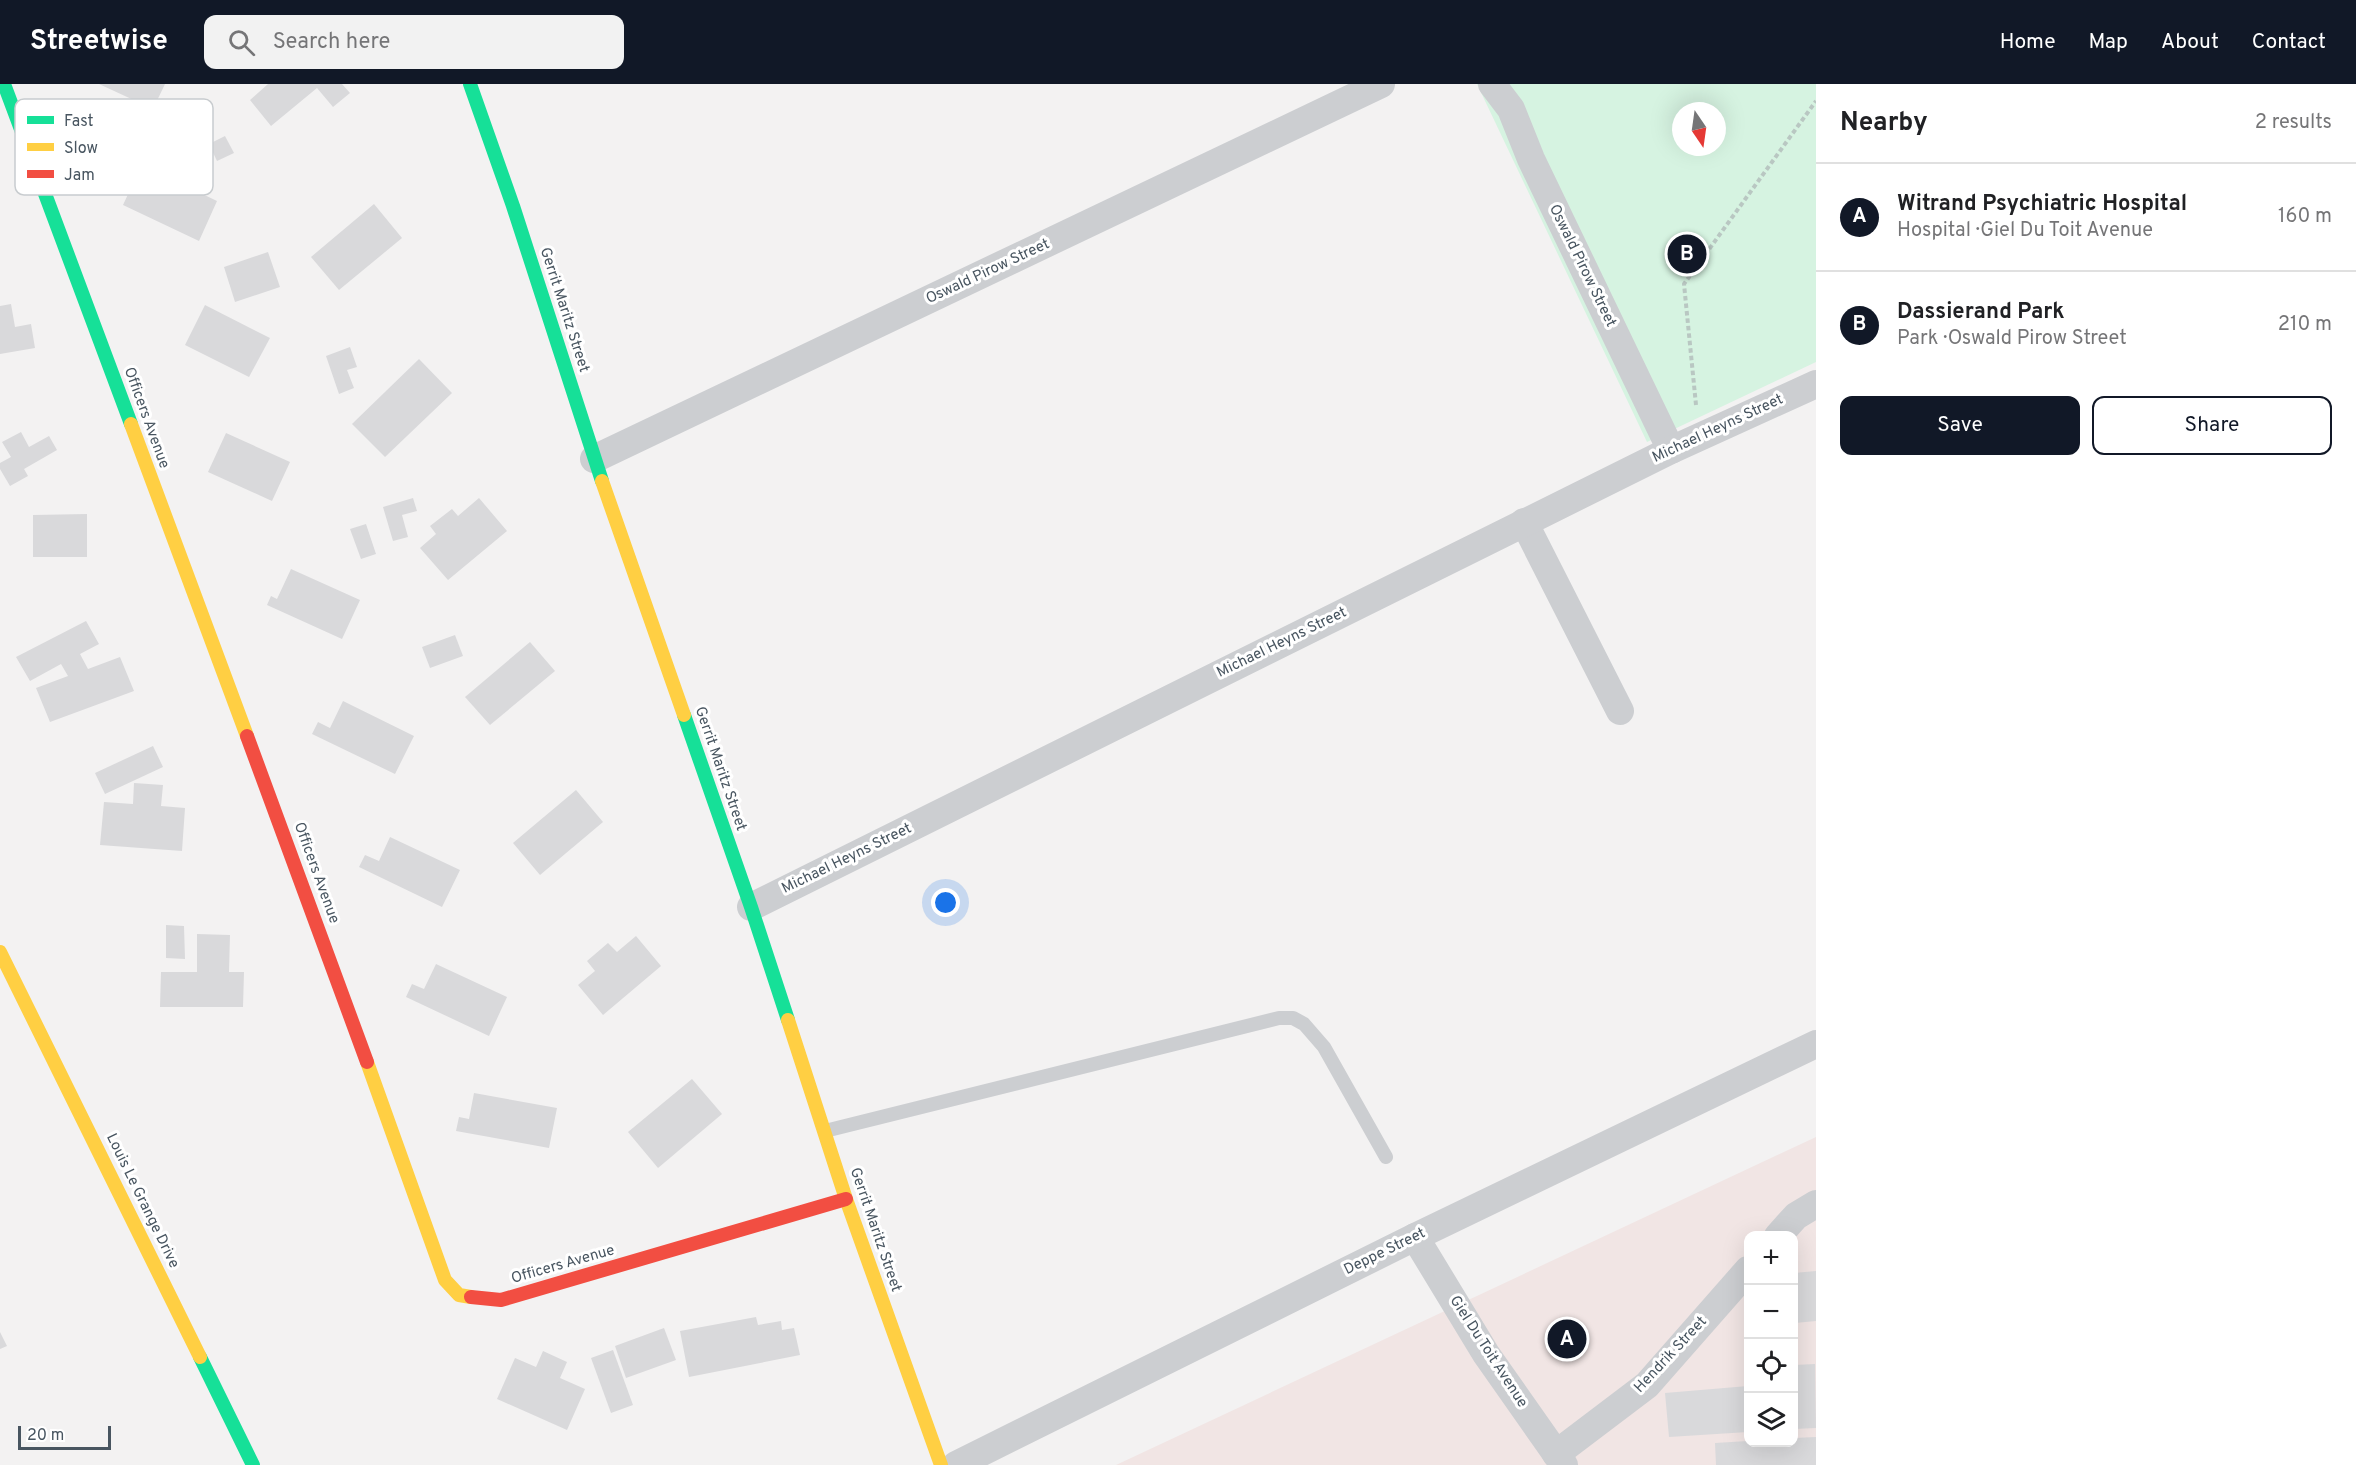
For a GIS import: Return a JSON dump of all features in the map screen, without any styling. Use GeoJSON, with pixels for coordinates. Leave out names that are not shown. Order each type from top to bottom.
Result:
{"type":"FeatureCollection","features":[{"type":"Feature","properties":{"kind":"street","name":"Officers Avenue"},"geometry":{"type":"LineString","coordinates":[[4,84],[15,113]]}},
{"type":"Feature","properties":{"kind":"street","name":"Gerrit Maritz Street"},"geometry":{"type":"LineString","coordinates":[[470,84],[513,206],[594,459],[751,906],[846,1198],[941,1465]]}},
{"type":"Feature","properties":{"kind":"street","name":"Oswald Pirow Street"},"geometry":{"type":"LineString","coordinates":[[594,459],[1381,84]]}},
{"type":"Feature","properties":{"kind":"street","name":"Oswald Pirow Street"},"geometry":{"type":"LineString","coordinates":[[1492,84],[1511,110],[1531,159],[1671,450]]}},
{"type":"Feature","properties":{"kind":"street","name":"Officers Avenue"},"geometry":{"type":"LineString","coordinates":[[45,195],[330,958],[445,1280],[459,1295],[501,1300],[846,1198]]}},
{"type":"Feature","properties":{"kind":"street","name":"Michael Heyns Street"},"geometry":{"type":"LineString","coordinates":[[751,906],[1524,522],[1671,450],[1816,384]]}},
{"type":"Feature","properties":{"kind":"street"},"geometry":{"type":"LineString","coordinates":[[1524,522],[1620,711]]}},
{"type":"Feature","properties":{"kind":"street","name":"Louis Le Grange Drive"},"geometry":{"type":"LineString","coordinates":[[0,952],[253,1465]]}},
{"type":"Feature","properties":{"kind":"street","name":"Deppe Street"},"geometry":{"type":"LineString","coordinates":[[956,1465],[1415,1237],[1816,1044]]}},
{"type":"Feature","properties":{"kind":"street"},"geometry":{"type":"LineString","coordinates":[[1783,1231],[1796,1216],[1816,1204]]}},
{"type":"Feature","properties":{"kind":"street","name":"Giel Du Toit Avenue"},"geometry":{"type":"LineString","coordinates":[[1415,1237],[1486,1354],[1560,1459]]}},
{"type":"Feature","properties":{"kind":"street","name":"Hendrik Street"},"geometry":{"type":"LineString","coordinates":[[1560,1459],[1647,1385],[1744,1276]]}},
{"type":"Feature","properties":{"kind":"lane"},"geometry":{"type":"LineString","coordinates":[[825,1131],[1279,1018],[1293,1018],[1304,1024],[1324,1047],[1386,1157]]}},
{"type":"Feature","properties":{"kind":"path"},"geometry":{"type":"LineString","coordinates":[[1699,438],[1684,284],[1816,101]]}},
{"type":"Feature","properties":{"kind":"shaded area"},"geometry":{"type":"Polygon","coordinates":[[[1816,1137],[1816,1465],[1116,1465],[1816,1137]]]}},
{"type":"Feature","properties":{"kind":"green space"},"geometry":{"type":"Polygon","coordinates":[[[1477,84],[1816,84],[1816,362],[1647,442],[1477,84]]]}},
{"type":"Feature","properties":{"kind":"building"},"geometry":{"type":"Polygon","coordinates":[[[99,84],[165,84],[158,99],[131,99],[99,84]]]}},
{"type":"Feature","properties":{"kind":"building"},"geometry":{"type":"Polygon","coordinates":[[[268,84],[342,84],[350,93],[333,107],[317,88],[271,126],[250,100],[268,84]]]}},
{"type":"Feature","properties":{"kind":"building"},"geometry":{"type":"Polygon","coordinates":[[[225,136],[234,153],[217,161],[213,152],[213,142],[225,136]]]}},
{"type":"Feature","properties":{"kind":"building"},"geometry":{"type":"Polygon","coordinates":[[[128,195],[204,195],[217,201],[199,241],[123,205],[128,195]]]}},
{"type":"Feature","properties":{"kind":"building"},"geometry":{"type":"Polygon","coordinates":[[[374,204],[402,238],[339,290],[311,257],[374,204]]]}},
{"type":"Feature","properties":{"kind":"building"},"geometry":{"type":"Polygon","coordinates":[[[268,252],[280,287],[235,302],[224,267],[268,252]]]}},
{"type":"Feature","properties":{"kind":"building"},"geometry":{"type":"Polygon","coordinates":[[[11,304],[15,327],[31,324],[35,348],[0,354],[0,306],[11,304]]]}},
{"type":"Feature","properties":{"kind":"building"},"geometry":{"type":"Polygon","coordinates":[[[205,305],[270,338],[249,377],[185,345],[205,305]]]}},
{"type":"Feature","properties":{"kind":"building"},"geometry":{"type":"Polygon","coordinates":[[[350,347],[357,367],[347,370],[354,388],[339,394],[326,356],[350,347]]]}},
{"type":"Feature","properties":{"kind":"building"},"geometry":{"type":"Polygon","coordinates":[[[419,359],[452,393],[385,457],[352,424],[419,359]]]}},
{"type":"Feature","properties":{"kind":"building"},"geometry":{"type":"Polygon","coordinates":[[[21,432],[29,447],[49,436],[57,450],[24,469],[28,476],[10,486],[0,469],[0,463],[11,457],[2,442],[21,432]]]}},
{"type":"Feature","properties":{"kind":"building"},"geometry":{"type":"Polygon","coordinates":[[[226,433],[290,462],[272,501],[208,472],[226,433]]]}},
{"type":"Feature","properties":{"kind":"building"},"geometry":{"type":"Polygon","coordinates":[[[413,498],[417,511],[402,515],[408,537],[393,541],[383,507],[413,498]]]}},
{"type":"Feature","properties":{"kind":"building"},"geometry":{"type":"Polygon","coordinates":[[[479,498],[507,531],[448,580],[420,548],[436,534],[430,526],[452,509],[458,516],[479,498]]]}},
{"type":"Feature","properties":{"kind":"building"},"geometry":{"type":"Polygon","coordinates":[[[87,514],[87,557],[33,557],[33,515],[87,514]]]}},
{"type":"Feature","properties":{"kind":"building"},"geometry":{"type":"Polygon","coordinates":[[[366,524],[376,554],[361,559],[350,529],[366,524]]]}},
{"type":"Feature","properties":{"kind":"building"},"geometry":{"type":"Polygon","coordinates":[[[291,569],[360,600],[342,639],[267,605],[271,596],[277,599],[291,569]]]}},
{"type":"Feature","properties":{"kind":"building"},"geometry":{"type":"Polygon","coordinates":[[[86,621],[99,644],[80,654],[88,669],[120,657],[134,691],[50,722],[36,688],[68,676],[61,664],[30,681],[16,657],[86,621]]]}},
{"type":"Feature","properties":{"kind":"building"},"geometry":{"type":"Polygon","coordinates":[[[455,635],[463,656],[430,668],[422,647],[455,635]]]}},
{"type":"Feature","properties":{"kind":"building"},"geometry":{"type":"Polygon","coordinates":[[[530,642],[555,671],[490,725],[465,697],[530,642]]]}},
{"type":"Feature","properties":{"kind":"building"},"geometry":{"type":"Polygon","coordinates":[[[343,701],[414,736],[395,774],[312,734],[318,722],[330,728],[343,701]]]}},
{"type":"Feature","properties":{"kind":"building"},"geometry":{"type":"Polygon","coordinates":[[[153,746],[163,767],[105,794],[95,773],[153,746]]]}},
{"type":"Feature","properties":{"kind":"building"},"geometry":{"type":"Polygon","coordinates":[[[134,783],[163,785],[161,806],[185,808],[182,851],[100,845],[104,802],[133,804],[134,783]]]}},
{"type":"Feature","properties":{"kind":"building"},"geometry":{"type":"Polygon","coordinates":[[[576,790],[603,822],[540,875],[513,843],[576,790]]]}},
{"type":"Feature","properties":{"kind":"building"},"geometry":{"type":"Polygon","coordinates":[[[390,837],[460,870],[442,907],[359,867],[365,855],[379,861],[390,837]]]}},
{"type":"Feature","properties":{"kind":"building"},"geometry":{"type":"Polygon","coordinates":[[[166,925],[184,926],[185,959],[166,958],[166,925]]]}},
{"type":"Feature","properties":{"kind":"building"},"geometry":{"type":"Polygon","coordinates":[[[197,934],[230,935],[229,972],[244,972],[243,1007],[160,1007],[161,972],[197,972],[197,934]]]}},
{"type":"Feature","properties":{"kind":"building"},"geometry":{"type":"Polygon","coordinates":[[[636,936],[661,966],[603,1015],[578,985],[595,971],[587,961],[608,943],[617,952],[636,936]]]}},
{"type":"Feature","properties":{"kind":"building"},"geometry":{"type":"Polygon","coordinates":[[[436,964],[507,997],[489,1036],[406,997],[412,984],[424,989],[436,964]]]}},
{"type":"Feature","properties":{"kind":"building"},"geometry":{"type":"Polygon","coordinates":[[[692,1079],[722,1114],[658,1168],[628,1132],[692,1079]]]}},
{"type":"Feature","properties":{"kind":"building"},"geometry":{"type":"Polygon","coordinates":[[[474,1093],[557,1108],[549,1148],[456,1131],[459,1117],[469,1119],[474,1093]]]}},
{"type":"Feature","properties":{"kind":"building"},"geometry":{"type":"Polygon","coordinates":[[[1816,1271],[1816,1321],[1798,1323],[1798,1273],[1816,1271]]]}},
{"type":"Feature","properties":{"kind":"building"},"geometry":{"type":"Polygon","coordinates":[[[756,1317],[758,1325],[781,1321],[782,1330],[794,1328],[800,1355],[689,1377],[680,1331],[756,1317]]]}},
{"type":"Feature","properties":{"kind":"building"},"geometry":{"type":"Polygon","coordinates":[[[664,1328],[676,1360],[626,1378],[615,1346],[664,1328]]]}},
{"type":"Feature","properties":{"kind":"building"},"geometry":{"type":"Polygon","coordinates":[[[0,1332],[7,1346],[0,1349],[0,1332]]]}},
{"type":"Feature","properties":{"kind":"building"},"geometry":{"type":"Polygon","coordinates":[[[613,1350],[633,1405],[611,1413],[591,1358],[613,1350]]]}},
{"type":"Feature","properties":{"kind":"building"},"geometry":{"type":"Polygon","coordinates":[[[543,1351],[567,1362],[560,1378],[585,1389],[567,1430],[497,1399],[515,1358],[536,1367],[543,1351]]]}},
{"type":"Feature","properties":{"kind":"building"},"geometry":{"type":"Polygon","coordinates":[[[1815,1364],[1816,1428],[1798,1429],[1798,1365],[1815,1364]]]}},
{"type":"Feature","properties":{"kind":"building"},"geometry":{"type":"Polygon","coordinates":[[[1744,1386],[1744,1432],[1669,1437],[1665,1393],[1744,1386]]]}},
{"type":"Feature","properties":{"kind":"building"},"geometry":{"type":"Polygon","coordinates":[[[1816,1437],[1816,1465],[1716,1465],[1715,1443],[1744,1441],[1744,1447],[1798,1447],[1798,1438],[1816,1437]]]}},
{"type":"Feature","properties":{"kind":"traffic: fast"},"geometry":{"type":"LineString","coordinates":[[4,84],[15,113]]}},
{"type":"Feature","properties":{"kind":"traffic: fast"},"geometry":{"type":"LineString","coordinates":[[470,84],[513,206],[602,481]]}},
{"type":"Feature","properties":{"kind":"traffic: fast"},"geometry":{"type":"LineString","coordinates":[[45,195],[131,424]]}},
{"type":"Feature","properties":{"kind":"traffic: fast"},"geometry":{"type":"LineString","coordinates":[[684,715],[788,1020]]}},
{"type":"Feature","properties":{"kind":"traffic: fast"},"geometry":{"type":"LineString","coordinates":[[200,1357],[253,1465]]}},
{"type":"Feature","properties":{"kind":"traffic: slow"},"geometry":{"type":"LineString","coordinates":[[131,424],[247,736]]}},
{"type":"Feature","properties":{"kind":"traffic: slow"},"geometry":{"type":"LineString","coordinates":[[602,481],[684,715]]}},
{"type":"Feature","properties":{"kind":"traffic: slow"},"geometry":{"type":"LineString","coordinates":[[0,952],[200,1357]]}},
{"type":"Feature","properties":{"kind":"traffic: slow"},"geometry":{"type":"LineString","coordinates":[[788,1020],[846,1199],[941,1465]]}},
{"type":"Feature","properties":{"kind":"traffic: slow"},"geometry":{"type":"LineString","coordinates":[[367,1062],[445,1280],[459,1295],[471,1297]]}},
{"type":"Feature","properties":{"kind":"traffic: jam"},"geometry":{"type":"LineString","coordinates":[[247,736],[367,1062]]}},
{"type":"Feature","properties":{"kind":"traffic: jam"},"geometry":{"type":"LineString","coordinates":[[471,1297],[501,1300],[846,1199]]}},
{"type":"Feature","properties":{"kind":"place","name":"Dassierand Park"},"geometry":{"type":"Point","coordinates":[1687,254]}},
{"type":"Feature","properties":{"kind":"place","name":"Witrand Psychiatric Hospital"},"geometry":{"type":"Point","coordinates":[1567,1339]}}]}
